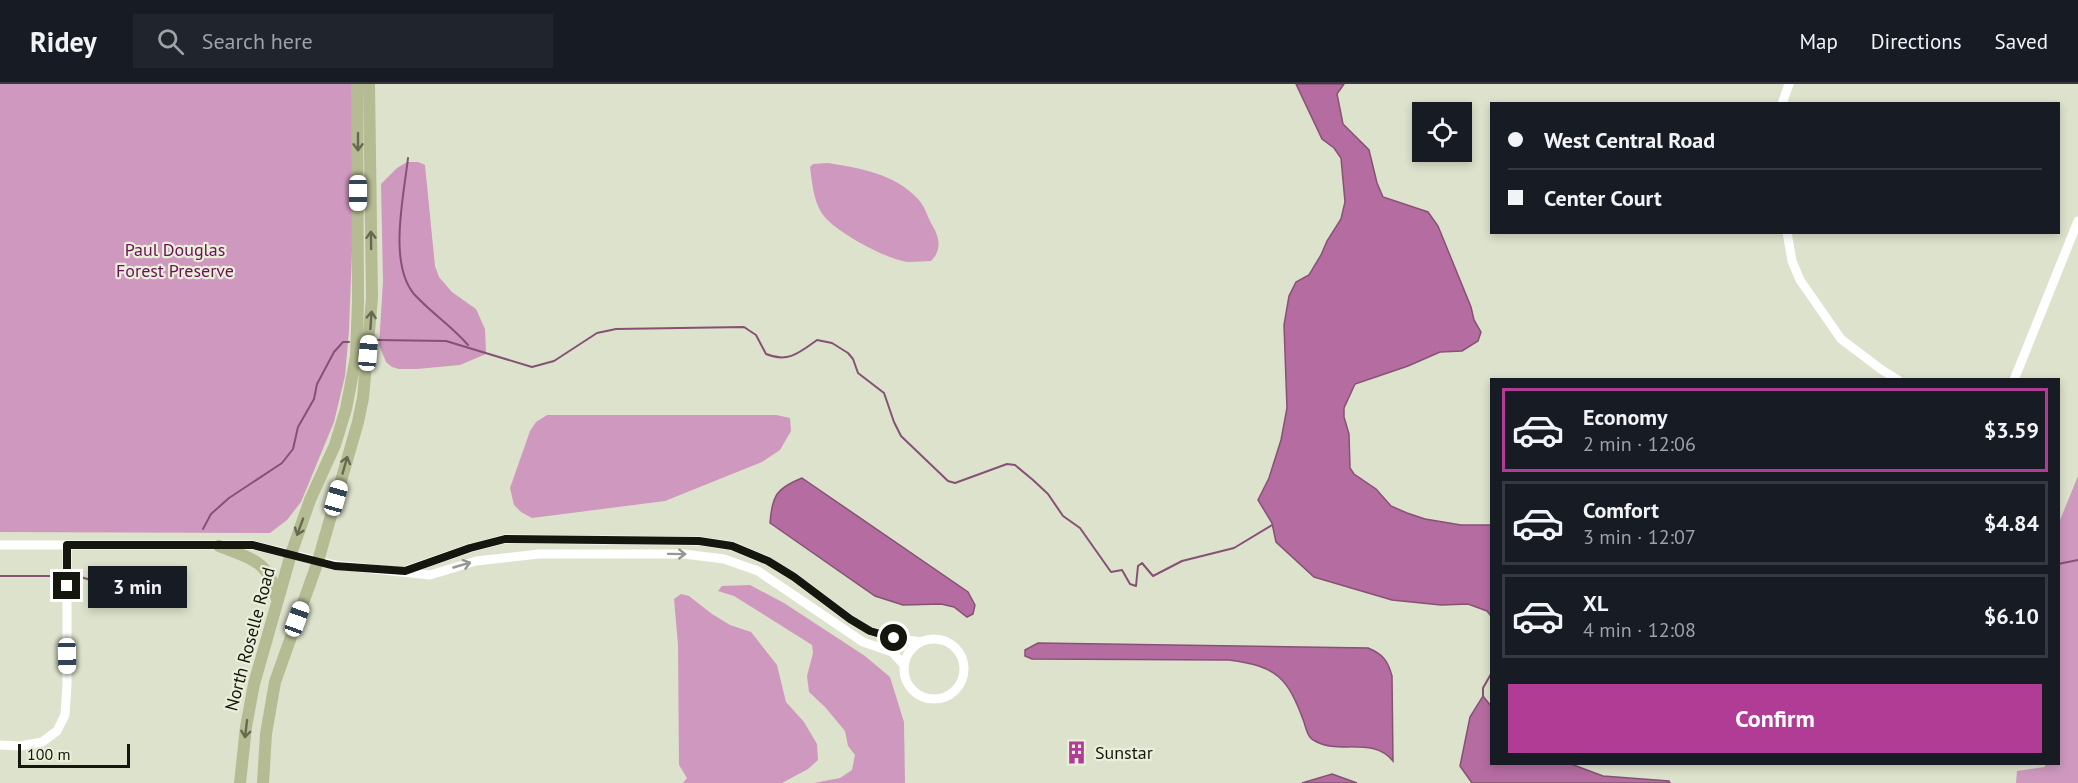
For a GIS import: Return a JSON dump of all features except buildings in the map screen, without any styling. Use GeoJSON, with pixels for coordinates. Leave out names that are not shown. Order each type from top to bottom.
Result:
{"type":"FeatureCollection","features":[{"type":"Feature","properties":{"kind":"main road","name":"North Roselle Road"},"geometry":{"type":"LineString","coordinates":[[240,783],[246,727],[254,684],[291,554],[310,500],[335,445],[346,409],[356,357],[357,84]]}},
{"type":"Feature","properties":{"kind":"main road","name":"North Roselle Road"},"geometry":{"type":"LineString","coordinates":[[263,783],[266,734],[275,682],[318,561],[358,422],[366,377],[372,298],[369,84]]}},
{"type":"Feature","properties":{"kind":"main road"},"geometry":{"type":"LineString","coordinates":[[219,546],[252,560],[266,570],[274,581],[277,601]]}},
{"type":"Feature","properties":{"kind":"street"},"geometry":{"type":"LineString","coordinates":[[1783,102],[1789,84]]}},
{"type":"Feature","properties":{"kind":"street"},"geometry":{"type":"LineString","coordinates":[[2015,378],[2078,221]]}},
{"type":"Feature","properties":{"kind":"street"},"geometry":{"type":"LineString","coordinates":[[1787,234],[1792,261],[1800,280],[1841,339],[1895,378]]}},
{"type":"Feature","properties":{"kind":"street"},"geometry":{"type":"LineString","coordinates":[[405,571],[470,548],[505,539],[699,541],[732,546],[768,561],[870,631],[920,642]]}},
{"type":"Feature","properties":{"kind":"street"},"geometry":{"type":"LineString","coordinates":[[539,539],[539,554]]}},
{"type":"Feature","properties":{"kind":"street"},"geometry":{"type":"LineString","coordinates":[[641,554],[642,540]]}},
{"type":"Feature","properties":{"kind":"street"},"geometry":{"type":"LineString","coordinates":[[0,545],[253,545],[335,566],[430,574],[476,561],[539,554],[684,554],[724,559],[758,572],[781,585],[863,642],[892,652],[904,665]]}},
{"type":"Feature","properties":{"kind":"street"},"geometry":{"type":"LineString","coordinates":[[0,745],[26,746],[42,742],[57,731],[65,715],[67,545]]}},
{"type":"Feature","properties":{"kind":"street"},"geometry":{"type":"LineString","coordinates":[[734,562],[740,550]]}},
{"type":"Feature","properties":{"kind":"street"},"geometry":{"type":"LineString","coordinates":[[928,639],[944,640],[957,649],[964,664],[964,672],[958,687],[952,693],[941,699],[927,699],[909,687],[904,665],[906,656],[920,642],[928,639]]}},
{"type":"Feature","properties":{"kind":"green space","name":"Paul Douglas Forest Preserve"},"geometry":{"type":"Polygon","coordinates":[[[0,84],[352,84],[352,251],[345,376],[334,422],[301,502],[287,520],[270,533],[0,532],[0,84]]]}},
{"type":"Feature","properties":{"kind":"green space"},"geometry":{"type":"Polygon","coordinates":[[[407,162],[418,162],[425,165],[435,266],[439,277],[452,292],[476,309],[485,329],[486,354],[460,365],[399,369],[386,362],[379,345],[383,281],[381,184],[397,168],[407,162]]]}},
{"type":"Feature","properties":{"kind":"green space"},"geometry":{"type":"Polygon","coordinates":[[[828,163],[864,170],[888,178],[909,190],[924,207],[938,238],[937,252],[931,261],[908,262],[887,256],[847,235],[827,219],[816,201],[810,167],[813,164],[828,163]]]}},
{"type":"Feature","properties":{"kind":"green space"},"geometry":{"type":"Polygon","coordinates":[[[547,415],[776,415],[790,418],[791,431],[780,450],[762,462],[665,501],[532,518],[514,505],[510,488],[530,431],[536,422],[547,415]]]}},
{"type":"Feature","properties":{"kind":"green space"},"geometry":{"type":"Polygon","coordinates":[[[2078,476],[2078,783],[2016,783],[2017,771],[2045,767],[2045,765],[2060,765],[2060,520],[2078,476]]]}},
{"type":"Feature","properties":{"kind":"green space"},"geometry":{"type":"Polygon","coordinates":[[[750,585],[784,603],[865,656],[890,677],[904,722],[905,783],[814,783],[840,778],[852,770],[855,755],[848,746],[845,731],[809,692],[807,676],[813,653],[812,645],[734,596],[718,591],[722,586],[750,585]]]}},
{"type":"Feature","properties":{"kind":"green space"},"geometry":{"type":"Polygon","coordinates":[[[681,594],[689,596],[730,625],[751,632],[777,665],[786,702],[804,722],[817,744],[818,760],[808,769],[782,783],[683,783],[687,778],[679,765],[678,645],[674,599],[681,594]]]}},
{"type":"Feature","properties":{"kind":"shaded area"},"geometry":{"type":"Polygon","coordinates":[[[1296,84],[1344,84],[1337,94],[1343,124],[1369,150],[1383,197],[1428,212],[1438,226],[1471,307],[1474,320],[1481,332],[1478,341],[1462,351],[1440,352],[1408,366],[1355,384],[1344,408],[1344,417],[1349,434],[1350,468],[1354,474],[1376,489],[1391,506],[1425,519],[1461,525],[1490,525],[1490,615],[1487,611],[1468,604],[1441,605],[1392,600],[1314,577],[1276,542],[1272,523],[1258,500],[1269,478],[1281,440],[1287,408],[1284,325],[1289,296],[1296,282],[1309,275],[1321,255],[1341,219],[1345,202],[1341,158],[1334,148],[1322,139],[1296,84]]]}},
{"type":"Feature","properties":{"kind":"shaded area"},"geometry":{"type":"Polygon","coordinates":[[[802,478],[968,592],[975,605],[973,614],[967,617],[954,607],[941,604],[903,605],[875,596],[770,523],[772,506],[777,494],[787,485],[802,478]]]}},
{"type":"Feature","properties":{"kind":"shaded area"},"geometry":{"type":"Polygon","coordinates":[[[1038,643],[1368,648],[1384,659],[1392,676],[1393,761],[1376,749],[1334,747],[1313,740],[1286,685],[1270,671],[1259,666],[1229,660],[1032,659],[1025,656],[1025,650],[1038,643]]]}},
{"type":"Feature","properties":{"kind":"shaded area"},"geometry":{"type":"Polygon","coordinates":[[[1483,696],[1490,705],[1490,765],[1574,765],[1603,776],[1669,781],[1670,783],[1472,783],[1460,766],[1470,717],[1483,696]]]}},
{"type":"Feature","properties":{"kind":"shaded area"},"geometry":{"type":"Polygon","coordinates":[[[1332,774],[1357,783],[1302,783],[1332,774]]]}},
{"type":"Feature","properties":{"kind":"waterway"},"geometry":{"type":"LineString","coordinates":[[408,158],[400,228],[402,265],[406,281],[414,294],[468,345]]}},
{"type":"Feature","properties":{"kind":"waterway"},"geometry":{"type":"LineString","coordinates":[[377,340],[446,341],[532,367],[554,361],[597,333],[616,329],[744,327],[756,335],[766,354],[774,357],[787,357],[799,353],[817,340],[832,343],[848,353],[858,373],[884,393],[901,436],[948,481],[955,483],[1007,464],[1015,465],[1048,494],[1063,516],[1080,528],[1111,572],[1122,570],[1130,584],[1136,586],[1138,566],[1142,563],[1153,576],[1182,561],[1234,548],[1272,525]]}},
{"type":"Feature","properties":{"kind":"waterway"},"geometry":{"type":"LineString","coordinates":[[203,529],[211,514],[229,498],[282,463],[293,449],[298,427],[314,399],[317,384],[334,352],[343,342],[349,342]]}},
{"type":"Feature","properties":{"kind":"waterway"},"geometry":{"type":"LineString","coordinates":[[2060,564],[2078,560]]}},
{"type":"Feature","properties":{"kind":"waterway"},"geometry":{"type":"LineString","coordinates":[[80,577],[99,582],[116,573],[135,578],[175,576],[179,570]]}},
{"type":"Feature","properties":{"kind":"waterway"},"geometry":{"type":"LineString","coordinates":[[0,576],[54,576]]}},
{"type":"Feature","properties":{"kind":"waterway"},"geometry":{"type":"LineString","coordinates":[[1483,696],[1483,688],[1490,676]]}},
{"type":"Feature","properties":{"kind":"place","name":"Sunstar"},"geometry":{"type":"Point","coordinates":[1077,753]}},
{"type":"Feature","properties":{"kind":"route"},"geometry":{"type":"LineString","coordinates":[[67,586],[67,545],[253,545],[335,566],[405,571],[470,548],[505,539],[699,541],[732,546],[768,561],[794,577],[850,619],[870,631],[894,638]]}}]}
